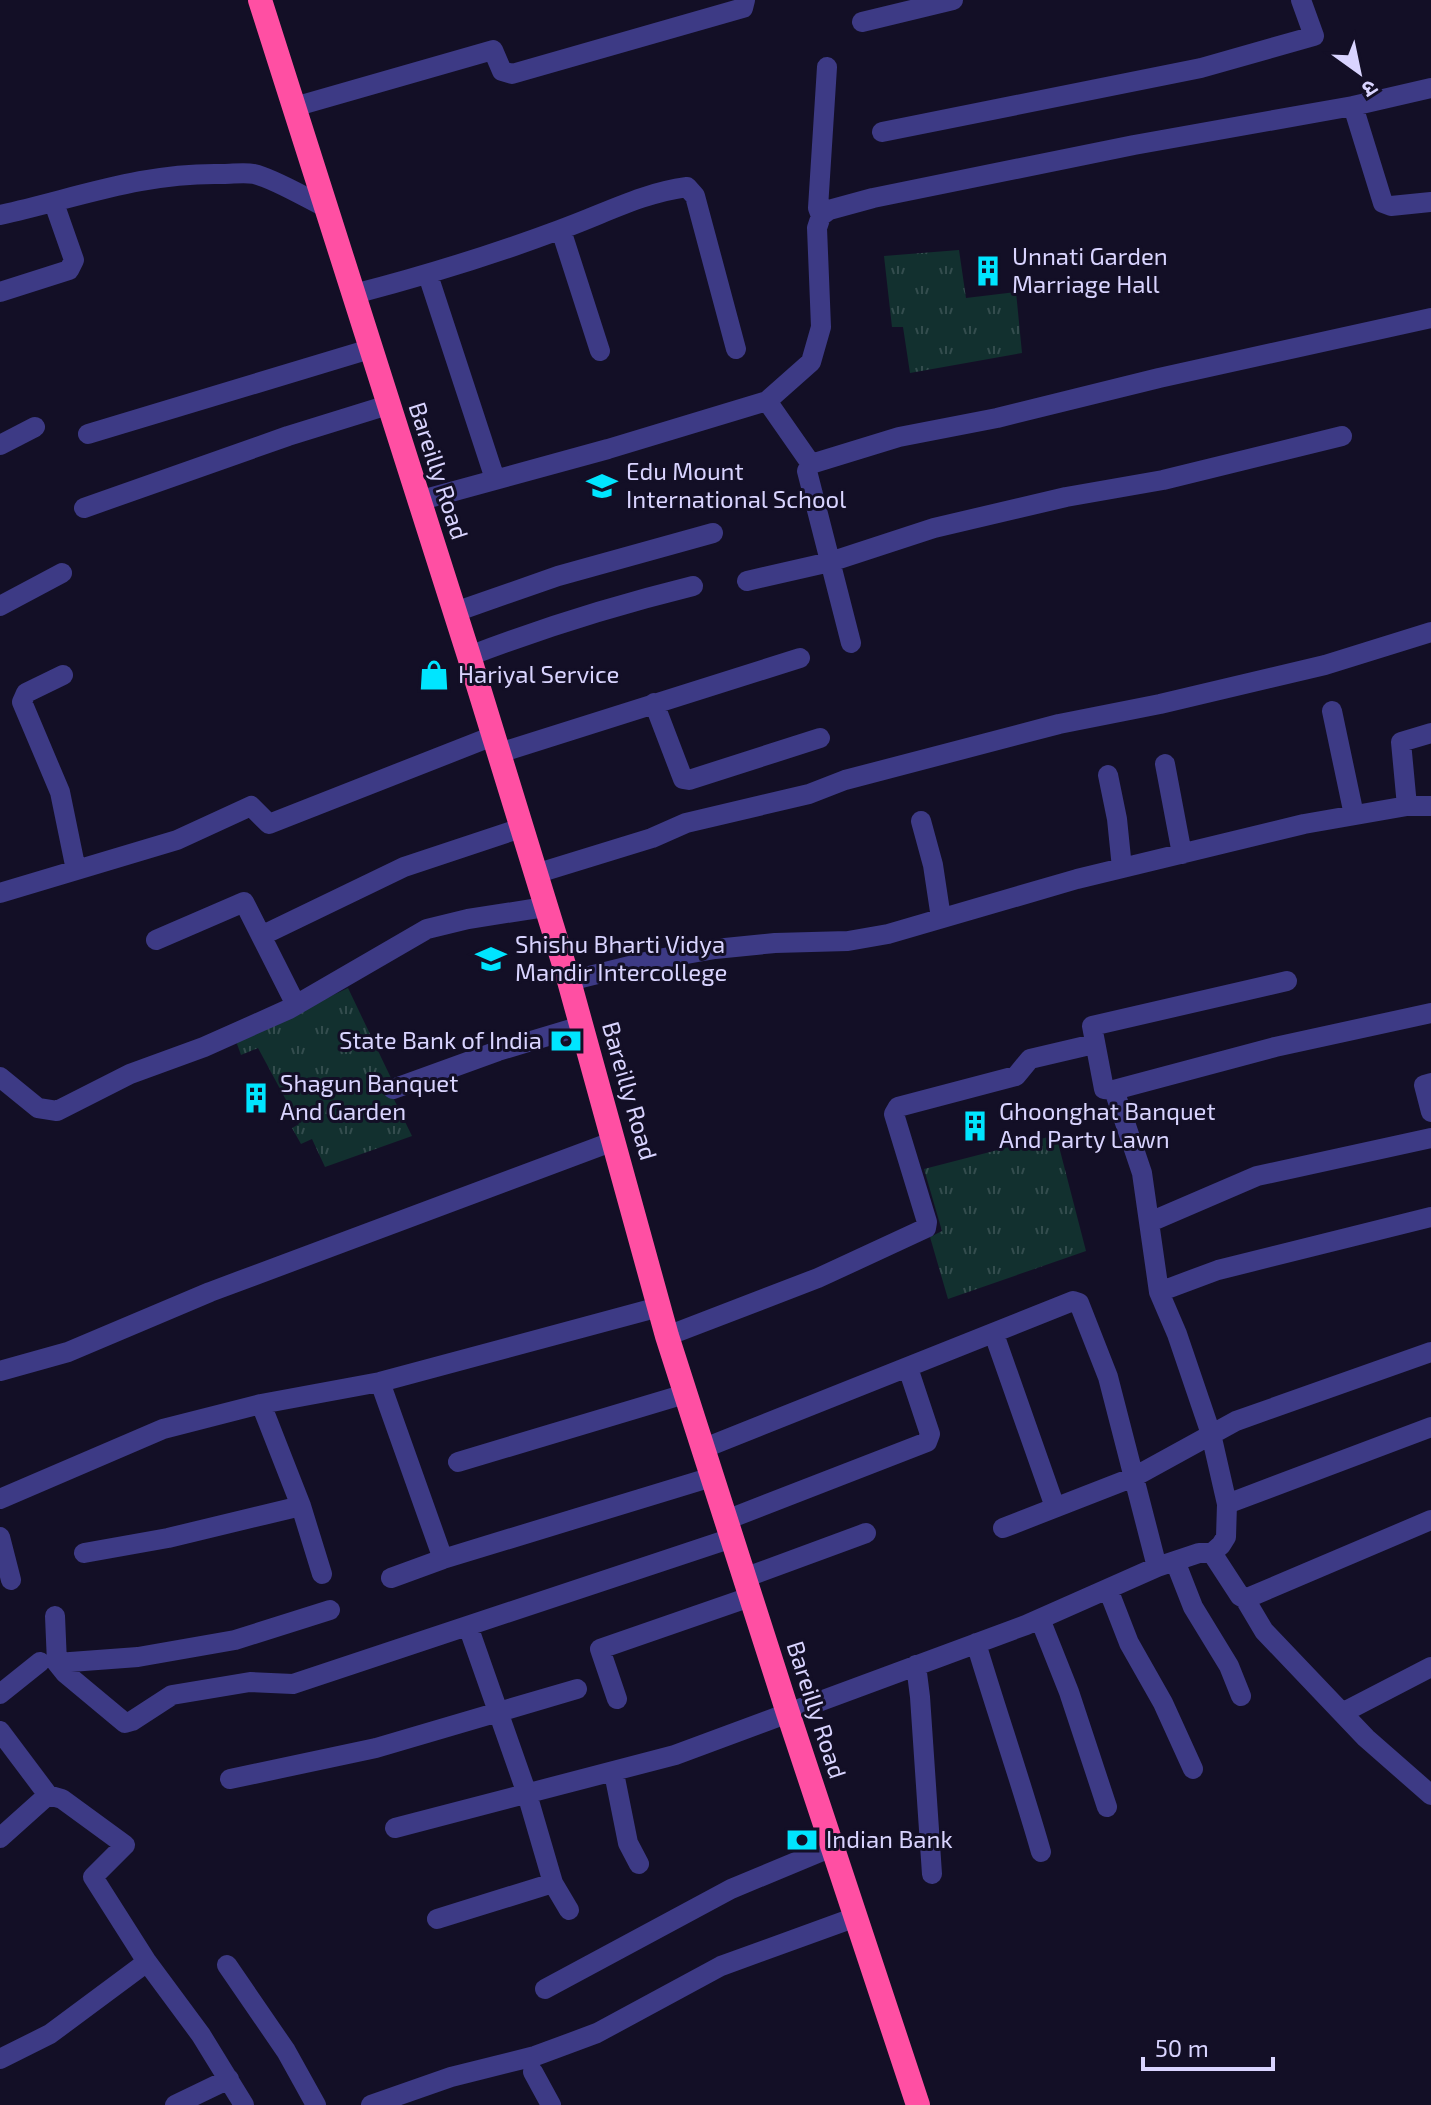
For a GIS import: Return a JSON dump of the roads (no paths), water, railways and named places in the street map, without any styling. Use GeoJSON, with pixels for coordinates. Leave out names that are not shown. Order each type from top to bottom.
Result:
{"type":"FeatureCollection","features":[{"type":"Feature","properties":{"kind":"highway","name":"Bareilly Road"},"geometry":{"type":"LineString","coordinates":[[260,0],[569,981],[667,1336],[702,1449],[918,2105]]}},
{"type":"Feature","properties":{"kind":"street"},"geometry":{"type":"LineString","coordinates":[[294,107],[493,50],[502,71],[512,74],[743,8],[745,0]]}},
{"type":"Feature","properties":{"kind":"street"},"geometry":{"type":"LineString","coordinates":[[862,22],[953,0]]}},
{"type":"Feature","properties":{"kind":"street"},"geometry":{"type":"LineString","coordinates":[[882,132],[1201,68],[1314,36],[1301,0]]}},
{"type":"Feature","properties":{"kind":"street"},"geometry":{"type":"LineString","coordinates":[[821,216],[818,208],[827,67]]}},
{"type":"Feature","properties":{"kind":"street"},"geometry":{"type":"LineString","coordinates":[[418,501],[767,401],[811,362],[821,327],[817,228],[821,216],[829,210],[873,198],[1134,145],[1353,106],[1431,88]]}},
{"type":"Feature","properties":{"kind":"street"},"geometry":{"type":"LineString","coordinates":[[1353,106],[1383,203],[1391,206],[1431,202]]}},
{"type":"Feature","properties":{"kind":"street"},"geometry":{"type":"LineString","coordinates":[[0,215],[109,186],[172,175],[256,174],[327,208]]}},
{"type":"Feature","properties":{"kind":"street"},"geometry":{"type":"LineString","coordinates":[[354,294],[428,275],[561,230],[663,190],[687,187],[695,196],[736,349]]}},
{"type":"Feature","properties":{"kind":"street"},"geometry":{"type":"LineString","coordinates":[[0,292],[69,270],[74,260],[54,203]]}},
{"type":"Feature","properties":{"kind":"street"},"geometry":{"type":"LineString","coordinates":[[561,230],[600,351]]}},
{"type":"Feature","properties":{"kind":"street"},"geometry":{"type":"LineString","coordinates":[[428,275],[495,479]]}},
{"type":"Feature","properties":{"kind":"street"},"geometry":{"type":"LineString","coordinates":[[851,643],[807,471],[811,464],[899,437],[997,418],[1159,378],[1431,318]]}},
{"type":"Feature","properties":{"kind":"street"},"geometry":{"type":"LineString","coordinates":[[88,434],[370,349]]}},
{"type":"Feature","properties":{"kind":"street"},"geometry":{"type":"LineString","coordinates":[[767,401],[811,464]]}},
{"type":"Feature","properties":{"kind":"street"},"geometry":{"type":"LineString","coordinates":[[84,508],[288,436],[388,405]]}},
{"type":"Feature","properties":{"kind":"street"},"geometry":{"type":"LineString","coordinates":[[0,445],[35,427]]}},
{"type":"Feature","properties":{"kind":"street"},"geometry":{"type":"LineString","coordinates":[[747,581],[830,562],[934,528],[1066,497],[1163,480],[1342,436]]}},
{"type":"Feature","properties":{"kind":"street"},"geometry":{"type":"LineString","coordinates":[[455,612],[558,576],[713,533]]}},
{"type":"Feature","properties":{"kind":"street"},"geometry":{"type":"LineString","coordinates":[[0,606],[62,573]]}},
{"type":"Feature","properties":{"kind":"street"},"geometry":{"type":"LineString","coordinates":[[469,656],[532,632],[693,586]]}},
{"type":"Feature","properties":{"kind":"street"},"geometry":{"type":"LineString","coordinates":[[535,874],[652,838],[686,823],[809,794],[845,780],[1059,724],[1325,665],[1431,632]]}},
{"type":"Feature","properties":{"kind":"street"},"geometry":{"type":"LineString","coordinates":[[0,893],[177,840],[251,806],[269,824],[496,744],[654,703],[800,658]]}},
{"type":"Feature","properties":{"kind":"street"},"geometry":{"type":"LineString","coordinates":[[63,675],[26,693],[22,702],[60,792],[76,870]]}},
{"type":"Feature","properties":{"kind":"street"},"geometry":{"type":"LineString","coordinates":[[654,703],[683,779],[689,780],[820,738]]}},
{"type":"Feature","properties":{"kind":"street"},"geometry":{"type":"LineString","coordinates":[[1332,711],[1354,815]]}},
{"type":"Feature","properties":{"kind":"street"},"geometry":{"type":"LineString","coordinates":[[1407,806],[1401,742],[1431,733]]}},
{"type":"Feature","properties":{"kind":"street"},"geometry":{"type":"LineString","coordinates":[[1165,764],[1182,854]]}},
{"type":"Feature","properties":{"kind":"street"},"geometry":{"type":"LineString","coordinates":[[1108,775],[1122,868]]}},
{"type":"Feature","properties":{"kind":"street"},"geometry":{"type":"LineString","coordinates":[[569,981],[658,959],[715,949],[848,941],[888,934],[1122,868],[1304,824],[1407,806],[1431,806]]}},
{"type":"Feature","properties":{"kind":"street"},"geometry":{"type":"LineString","coordinates":[[921,821],[933,865],[941,918]]}},
{"type":"Feature","properties":{"kind":"street"},"geometry":{"type":"LineString","coordinates":[[261,936],[404,867],[521,828]]}},
{"type":"Feature","properties":{"kind":"street"},"geometry":{"type":"LineString","coordinates":[[156,940],[244,902],[296,1005]]}},
{"type":"Feature","properties":{"kind":"street"},"geometry":{"type":"LineString","coordinates":[[0,1077],[38,1108],[57,1111],[130,1074],[204,1047],[296,1005],[427,929],[545,907]]}},
{"type":"Feature","properties":{"kind":"street"},"geometry":{"type":"LineString","coordinates":[[1287,981],[1095,1024],[1091,1030],[1104,1089],[1114,1090],[1275,1047],[1431,1013]]}},
{"type":"Feature","properties":{"kind":"street"},"geometry":{"type":"LineString","coordinates":[[393,1089],[498,1051],[581,1026]]}},
{"type":"Feature","properties":{"kind":"street"},"geometry":{"type":"LineString","coordinates":[[667,1336],[818,1278],[926,1228],[927,1222],[894,1114],[898,1107],[1016,1076],[1030,1059],[1094,1044]]}},
{"type":"Feature","properties":{"kind":"street"},"geometry":{"type":"LineString","coordinates":[[1431,1083],[1424,1085],[1431,1112]]}},
{"type":"Feature","properties":{"kind":"street"},"geometry":{"type":"LineString","coordinates":[[395,1828],[675,1755],[1040,1619],[1166,1564],[1199,1553],[1212,1553],[1221,1545],[1226,1537],[1227,1504],[1211,1434],[1177,1334],[1159,1292],[1142,1173],[1114,1090]]}},
{"type":"Feature","properties":{"kind":"street"},"geometry":{"type":"LineString","coordinates":[[1150,1222],[1257,1176],[1431,1138]]}},
{"type":"Feature","properties":{"kind":"street"},"geometry":{"type":"LineString","coordinates":[[0,1371],[68,1352],[210,1292],[614,1141]]}},
{"type":"Feature","properties":{"kind":"street"},"geometry":{"type":"LineString","coordinates":[[1159,1292],[1218,1270],[1431,1217]]}},
{"type":"Feature","properties":{"kind":"street"},"geometry":{"type":"LineString","coordinates":[[702,1449],[1073,1301],[1079,1303],[1108,1377],[1134,1477],[1166,1564],[1229,1666],[1241,1696]]}},
{"type":"Feature","properties":{"kind":"street"},"geometry":{"type":"LineString","coordinates":[[0,1499],[163,1429],[261,1404],[380,1382],[659,1307]]}},
{"type":"Feature","properties":{"kind":"street"},"geometry":{"type":"LineString","coordinates":[[994,1334],[1055,1507]]}},
{"type":"Feature","properties":{"kind":"street"},"geometry":{"type":"LineString","coordinates":[[1003,1528],[1134,1477],[1236,1421],[1431,1352]]}},
{"type":"Feature","properties":{"kind":"street"},"geometry":{"type":"LineString","coordinates":[[49,1662],[125,1723],[172,1695],[250,1682],[293,1684],[468,1626],[729,1529],[927,1442],[930,1434],[908,1368]]}},
{"type":"Feature","properties":{"kind":"street"},"geometry":{"type":"LineString","coordinates":[[380,1382],[443,1559]]}},
{"type":"Feature","properties":{"kind":"street"},"geometry":{"type":"LineString","coordinates":[[458,1462],[685,1394]]}},
{"type":"Feature","properties":{"kind":"street"},"geometry":{"type":"LineString","coordinates":[[261,1404],[301,1506],[322,1574]]}},
{"type":"Feature","properties":{"kind":"street"},"geometry":{"type":"LineString","coordinates":[[1227,1504],[1431,1427]]}},
{"type":"Feature","properties":{"kind":"street"},"geometry":{"type":"LineString","coordinates":[[391,1578],[443,1559],[712,1477]]}},
{"type":"Feature","properties":{"kind":"street"},"geometry":{"type":"LineString","coordinates":[[84,1553],[183,1535],[301,1506]]}},
{"type":"Feature","properties":{"kind":"street"},"geometry":{"type":"LineString","coordinates":[[1245,1599],[1431,1520]]}},
{"type":"Feature","properties":{"kind":"street"},"geometry":{"type":"LineString","coordinates":[[617,1699],[600,1649],[866,1533]]}},
{"type":"Feature","properties":{"kind":"street"},"geometry":{"type":"LineString","coordinates":[[0,1537],[11,1580]]}},
{"type":"Feature","properties":{"kind":"street"},"geometry":{"type":"LineString","coordinates":[[1212,1553],[1264,1631],[1366,1738],[1431,1795]]}},
{"type":"Feature","properties":{"kind":"street"},"geometry":{"type":"LineString","coordinates":[[1108,1589],[1129,1643],[1163,1703],[1193,1769]]}},
{"type":"Feature","properties":{"kind":"street"},"geometry":{"type":"LineString","coordinates":[[0,1694],[49,1662],[138,1657],[235,1640],[330,1610]]}},
{"type":"Feature","properties":{"kind":"street"},"geometry":{"type":"LineString","coordinates":[[49,1662],[55,1616]]}},
{"type":"Feature","properties":{"kind":"street"},"geometry":{"type":"LineString","coordinates":[[1040,1619],[1069,1692],[1107,1807]]}},
{"type":"Feature","properties":{"kind":"street"},"geometry":{"type":"LineString","coordinates":[[468,1626],[527,1794],[553,1883],[569,1910]]}},
{"type":"Feature","properties":{"kind":"street"},"geometry":{"type":"LineString","coordinates":[[976,1643],[1041,1852]]}},
{"type":"Feature","properties":{"kind":"street"},"geometry":{"type":"LineString","coordinates":[[916,1665],[932,1874]]}},
{"type":"Feature","properties":{"kind":"street"},"geometry":{"type":"LineString","coordinates":[[1344,1712],[1431,1667]]}},
{"type":"Feature","properties":{"kind":"street"},"geometry":{"type":"LineString","coordinates":[[230,1779],[376,1748],[577,1689]]}},
{"type":"Feature","properties":{"kind":"street"},"geometry":{"type":"LineString","coordinates":[[0,1731],[48,1795],[62,1799],[125,1845],[93,1877],[147,1962],[201,2035],[244,2105]]}},
{"type":"Feature","properties":{"kind":"street"},"geometry":{"type":"LineString","coordinates":[[614,1773],[628,1843],[639,1864]]}},
{"type":"Feature","properties":{"kind":"street"},"geometry":{"type":"LineString","coordinates":[[0,1838],[48,1795]]}},
{"type":"Feature","properties":{"kind":"street"},"geometry":{"type":"LineString","coordinates":[[545,1989],[731,1889],[832,1847]]}},
{"type":"Feature","properties":{"kind":"street"},"geometry":{"type":"LineString","coordinates":[[437,1919],[553,1883]]}},
{"type":"Feature","properties":{"kind":"street"},"geometry":{"type":"LineString","coordinates":[[371,2105],[451,2077],[535,2056],[597,2033],[721,1966],[856,1917]]}},
{"type":"Feature","properties":{"kind":"street"},"geometry":{"type":"LineString","coordinates":[[0,2059],[50,2034],[147,1962]]}},
{"type":"Feature","properties":{"kind":"street"},"geometry":{"type":"LineString","coordinates":[[227,1965],[286,2051],[316,2105]]}},
{"type":"Feature","properties":{"kind":"street"},"geometry":{"type":"LineString","coordinates":[[533,2072],[551,2105]]}},
{"type":"Feature","properties":{"kind":"street"},"geometry":{"type":"LineString","coordinates":[[175,2105],[229,2079]]}},
{"type":"Feature","properties":{"kind":"place","name":"Unnati Garden Marriage Hall"},"geometry":{"type":"Point","coordinates":[988,271]}},
{"type":"Feature","properties":{"kind":"place","name":"Edu Mount International School"},"geometry":{"type":"Point","coordinates":[602,486]}},
{"type":"Feature","properties":{"kind":"place","name":"Hariyal Service"},"geometry":{"type":"Point","coordinates":[434,675]}},
{"type":"Feature","properties":{"kind":"place","name":"Shishu Bharti Vidya Mandir Intercollege"},"geometry":{"type":"Point","coordinates":[491,959]}},
{"type":"Feature","properties":{"kind":"place","name":"State Bank of India"},"geometry":{"type":"Point","coordinates":[566,1041]}},
{"type":"Feature","properties":{"kind":"place","name":"Shagun Banquet And Garden"},"geometry":{"type":"Point","coordinates":[256,1098]}},
{"type":"Feature","properties":{"kind":"place","name":"Ghoonghat Banquet And Party Lawn"},"geometry":{"type":"Point","coordinates":[975,1126]}},
{"type":"Feature","properties":{"kind":"place","name":"Indian Bank"},"geometry":{"type":"Point","coordinates":[802,1840]}}]}
